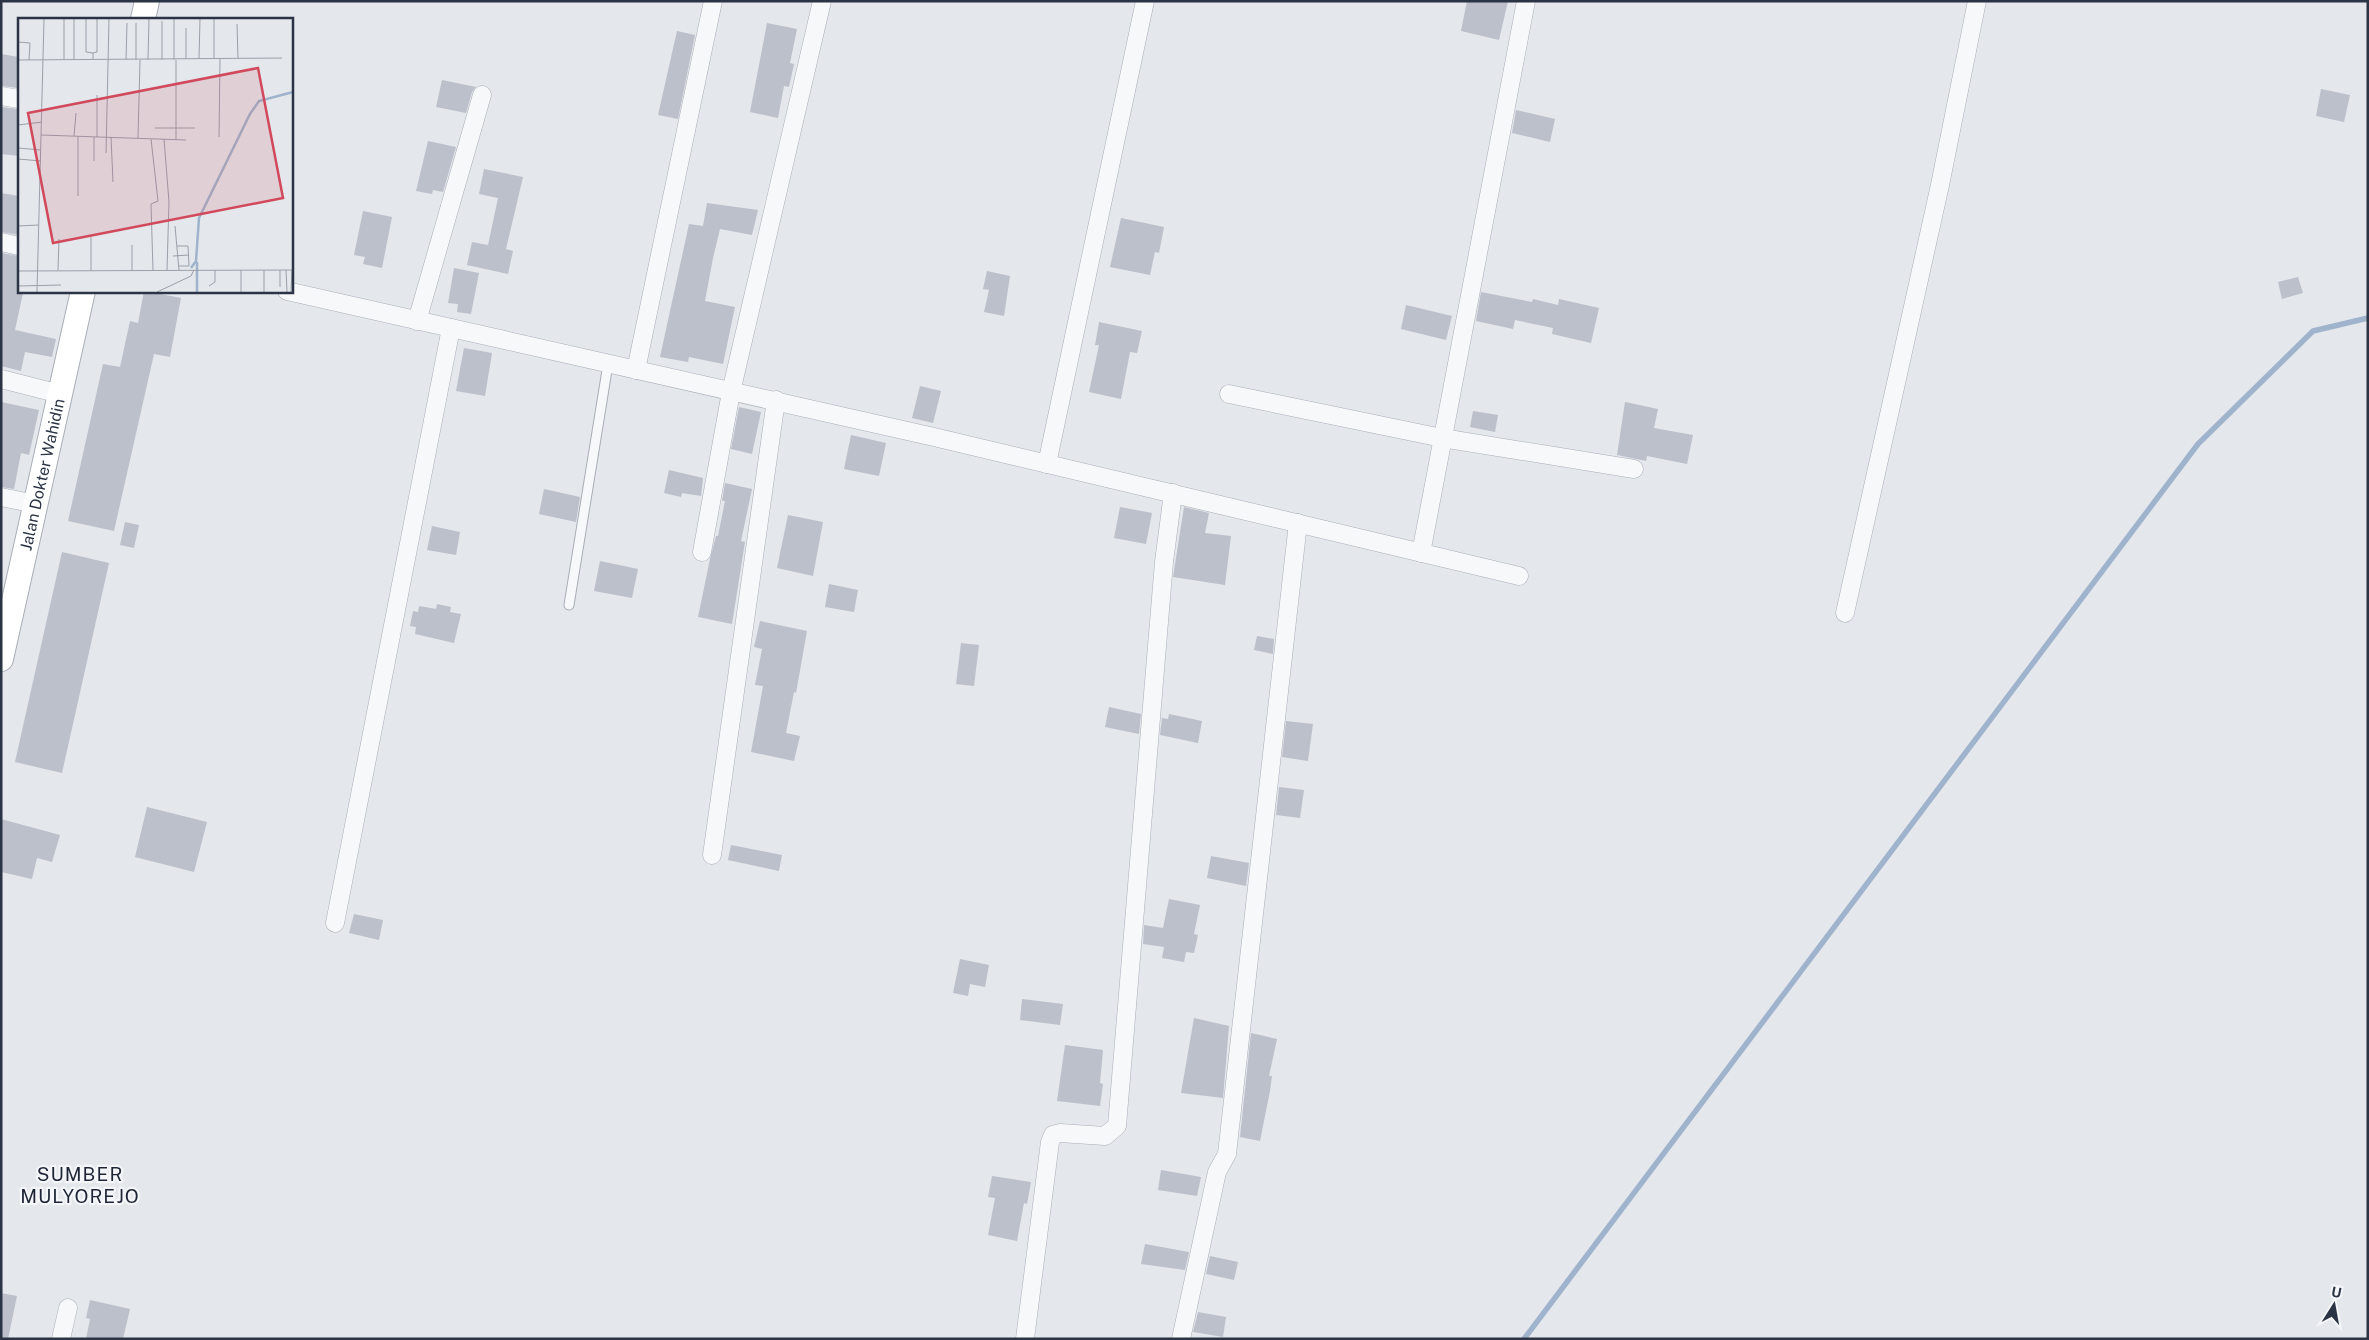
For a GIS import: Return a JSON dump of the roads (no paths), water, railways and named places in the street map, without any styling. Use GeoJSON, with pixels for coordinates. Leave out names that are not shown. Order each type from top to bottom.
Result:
{"type":"FeatureCollection","features":[{"type":"Feature","properties":{"kind":"street"},"geometry":{"type":"LineString","coordinates":[[143,18],[147,1]]}},
{"type":"Feature","properties":{"kind":"street"},"geometry":{"type":"LineString","coordinates":[[636,370],[713,1]]}},
{"type":"Feature","properties":{"kind":"street"},"geometry":{"type":"LineString","coordinates":[[702,552],[731,392],[822,1]]}},
{"type":"Feature","properties":{"kind":"street"},"geometry":{"type":"LineString","coordinates":[[1047,464],[1145,1]]}},
{"type":"Feature","properties":{"kind":"street"},"geometry":{"type":"LineString","coordinates":[[1421,553],[1526,1]]}},
{"type":"Feature","properties":{"kind":"street"},"geometry":{"type":"LineString","coordinates":[[1845,613],[1948,147],[1977,1]]}},
{"type":"Feature","properties":{"kind":"street"},"geometry":{"type":"LineString","coordinates":[[417,321],[482,95]]}},
{"type":"Feature","properties":{"kind":"street"},"geometry":{"type":"LineString","coordinates":[[1,96],[18,99]]}},
{"type":"Feature","properties":{"kind":"street"},"geometry":{"type":"LineString","coordinates":[[1,242],[18,246]]}},
{"type":"Feature","properties":{"kind":"street","name":"Jalan Dokter Wahidin"},"geometry":{"type":"LineString","coordinates":[[1,659],[83,292]]}},
{"type":"Feature","properties":{"kind":"street"},"geometry":{"type":"LineString","coordinates":[[290,292],[731,392],[776,400],[1519,576]]}},
{"type":"Feature","properties":{"kind":"street"},"geometry":{"type":"LineString","coordinates":[[334,923],[451,328]]}},
{"type":"Feature","properties":{"kind":"street"},"geometry":{"type":"LineString","coordinates":[[1,379],[60,394]]}},
{"type":"Feature","properties":{"kind":"street"},"geometry":{"type":"LineString","coordinates":[[1230,394],[1442,438],[1634,469]]}},
{"type":"Feature","properties":{"kind":"street"},"geometry":{"type":"LineString","coordinates":[[712,855],[776,400]]}},
{"type":"Feature","properties":{"kind":"street"},"geometry":{"type":"LineString","coordinates":[[1025,1339],[1050,1142],[1053,1135],[1060,1133],[1105,1136],[1117,1126],[1164,562],[1173,493]]}},
{"type":"Feature","properties":{"kind":"street"},"geometry":{"type":"LineString","coordinates":[[1,497],[36,504]]}},
{"type":"Feature","properties":{"kind":"street"},"geometry":{"type":"LineString","coordinates":[[1181,1339],[1216,1172],[1227,1154],[1298,523]]}},
{"type":"Feature","properties":{"kind":"street"},"geometry":{"type":"LineString","coordinates":[[61,1339],[68,1308]]}},
{"type":"Feature","properties":{"kind":"lane"},"geometry":{"type":"LineString","coordinates":[[569,605],[608,364]]}},
{"type":"Feature","properties":{"kind":"waterway"},"geometry":{"type":"LineString","coordinates":[[1524,1339],[2198,444],[2313,331],[2368,318]]}},
{"type":"Feature","properties":{"kind":"district","name":"SUMBER MULYOREJO"},"geometry":{"type":"Point","coordinates":[80,1185]}}]}
